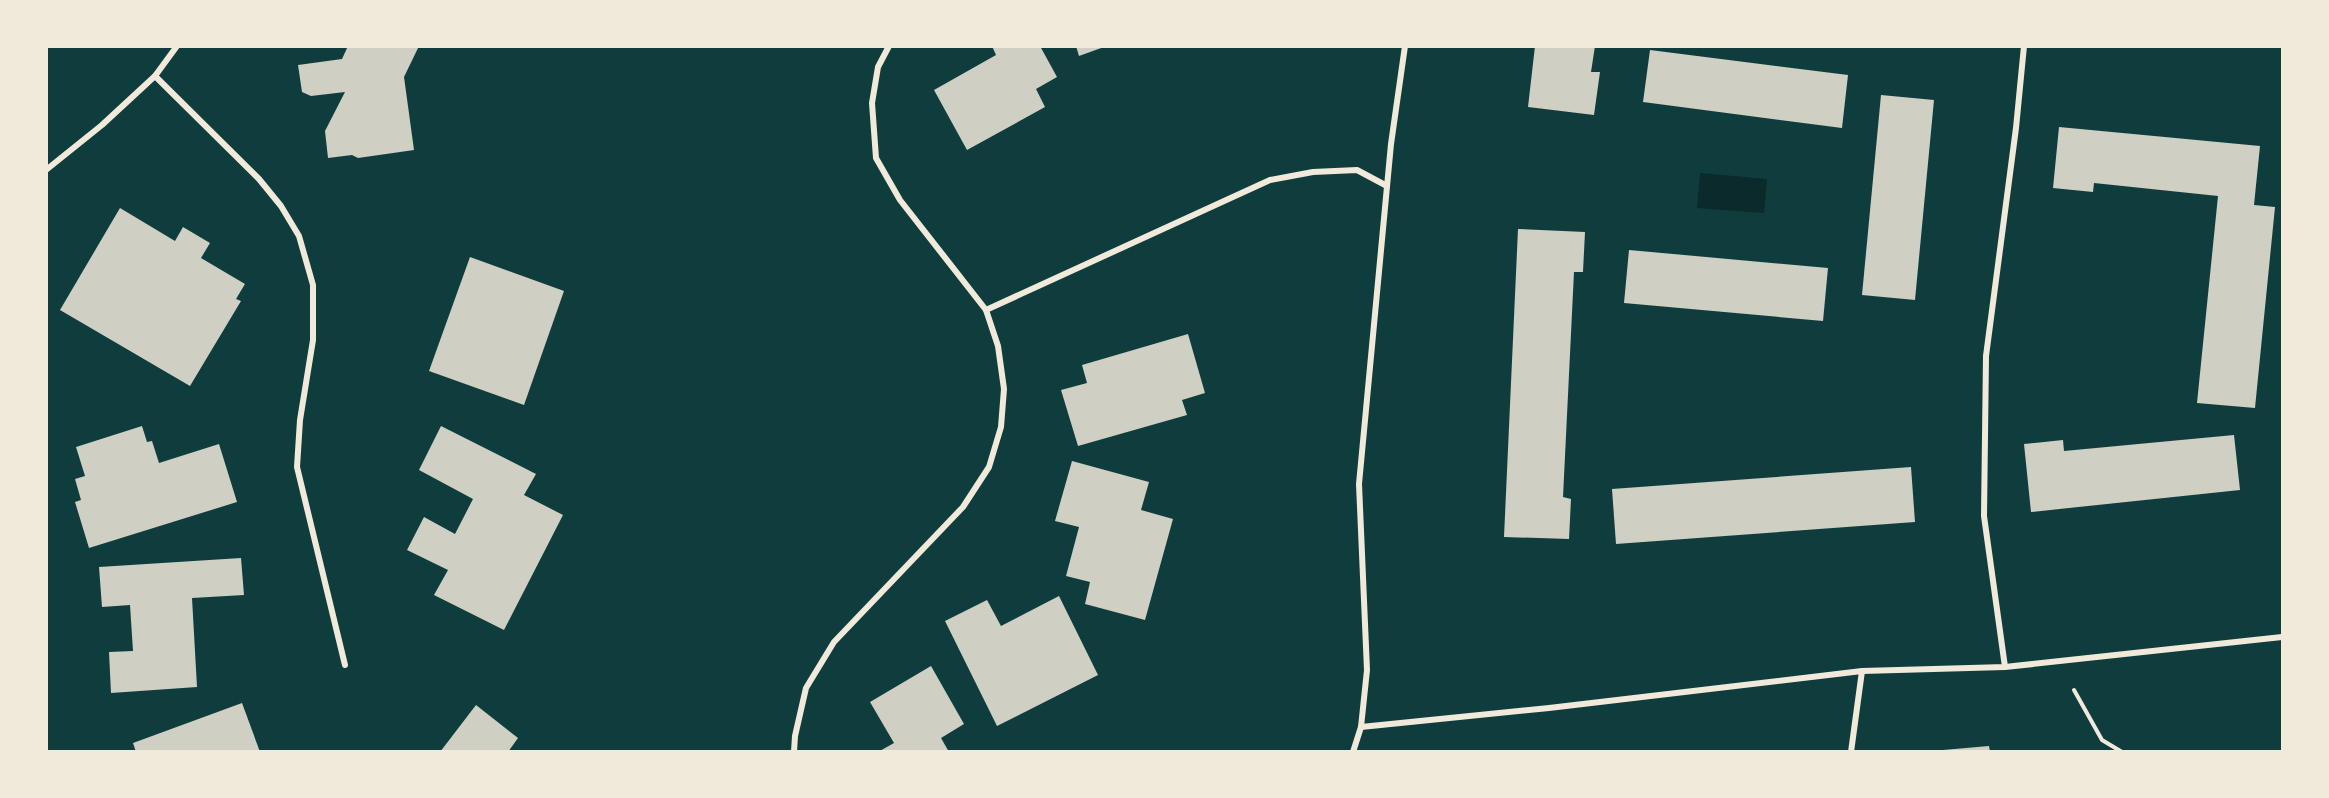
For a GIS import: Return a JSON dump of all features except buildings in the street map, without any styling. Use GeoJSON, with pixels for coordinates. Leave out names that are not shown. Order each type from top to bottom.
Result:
{"type":"FeatureCollection","features":[{"type":"Feature","properties":{"kind":"street"},"geometry":{"type":"LineString","coordinates":[[46,170],[102,125],[155,76],[177,46]]}},
{"type":"Feature","properties":{"kind":"street"},"geometry":{"type":"LineString","coordinates":[[795,752],[795,736],[806,688],[834,642],[963,507],[989,467],[1001,427],[1004,389],[998,346],[986,310],[900,200],[876,158],[872,103],[878,67],[889,46]]}},
{"type":"Feature","properties":{"kind":"street"},"geometry":{"type":"LineString","coordinates":[[1353,752],[1361,727],[1367,670],[1359,484],[1387,186],[1405,46]]}},
{"type":"Feature","properties":{"kind":"street"},"geometry":{"type":"LineString","coordinates":[[2005,667],[1984,516],[1986,356],[2016,129],[2024,46]]}},
{"type":"Feature","properties":{"kind":"street"},"geometry":{"type":"LineString","coordinates":[[155,76],[259,179],[281,206],[299,236],[313,285],[313,340],[300,420],[297,467],[345,665]]}},
{"type":"Feature","properties":{"kind":"street"},"geometry":{"type":"LineString","coordinates":[[986,310],[1270,180],[1313,172],[1358,170],[1387,186]]}},
{"type":"Feature","properties":{"kind":"street"},"geometry":{"type":"LineString","coordinates":[[1361,727],[1549,708],[1862,671],[2005,667],[2283,637]]}},
{"type":"Feature","properties":{"kind":"street"},"geometry":{"type":"LineString","coordinates":[[1851,752],[1862,671]]}},
{"type":"Feature","properties":{"kind":"path"},"geometry":{"type":"LineString","coordinates":[[2074,690],[2102,740],[2122,752]]}},
{"type":"Feature","properties":{"kind":"water"},"geometry":{"type":"Polygon","coordinates":[[[1700,173],[1767,179],[1764,213],[1697,208],[1700,173]]]}}]}
